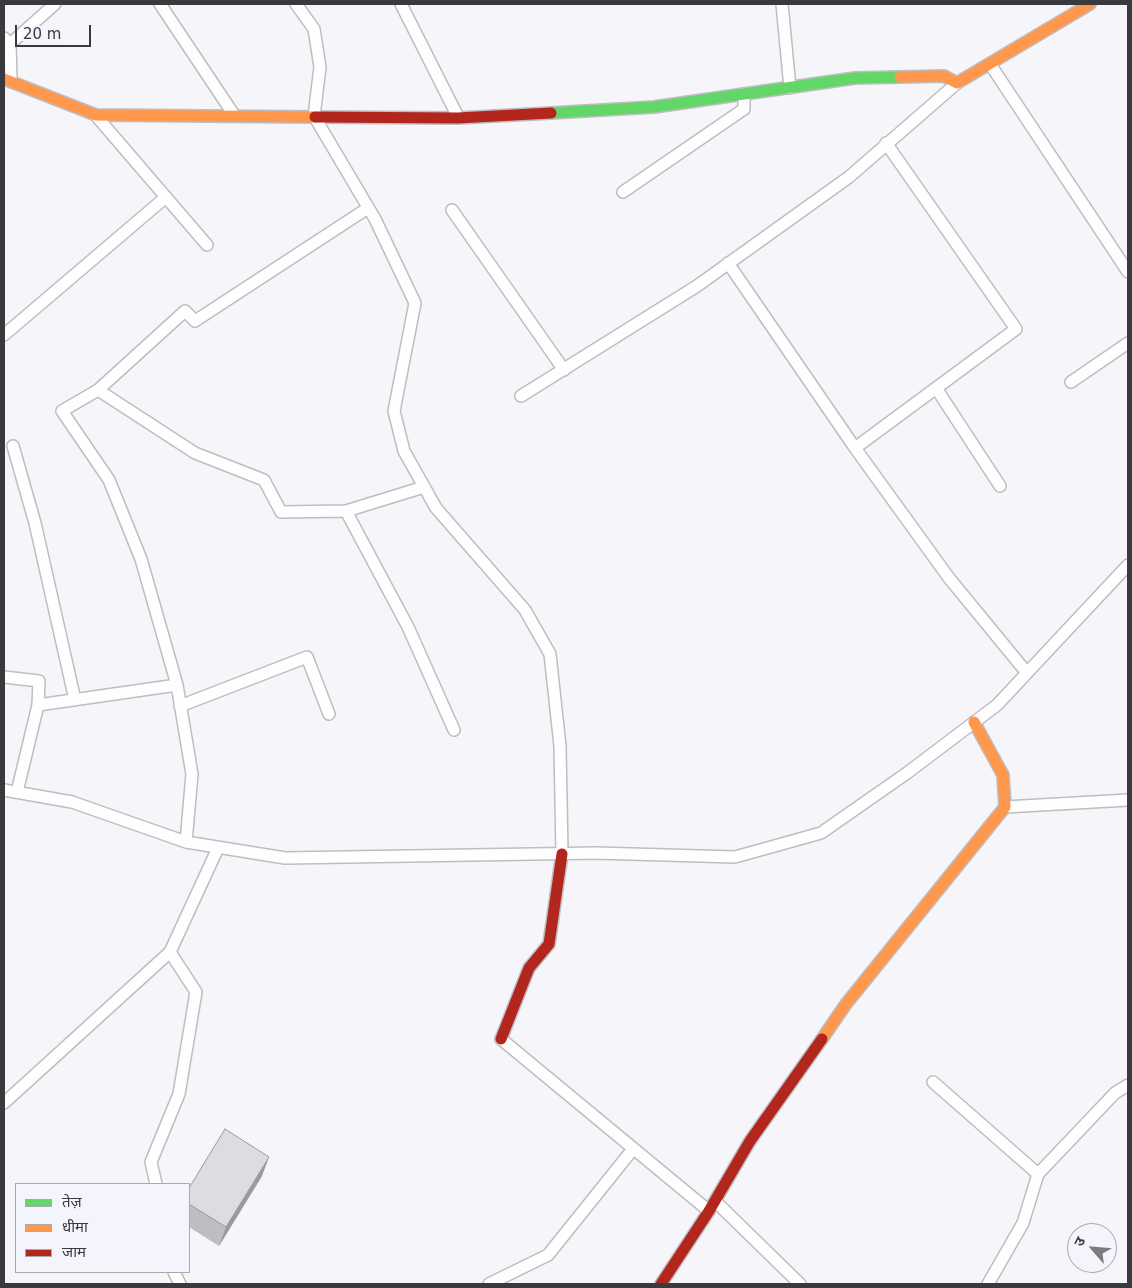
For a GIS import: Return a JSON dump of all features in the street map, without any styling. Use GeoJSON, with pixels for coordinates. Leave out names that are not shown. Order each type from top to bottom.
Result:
{"type":"FeatureCollection","features":[{"type":"Feature","properties":{"kind":"street"},"geometry":{"type":"LineString","coordinates":[[7,81],[96,114],[458,118],[654,107],[855,78],[944,76],[958,83],[1090,4]]}},
{"type":"Feature","properties":{"kind":"street"},"geometry":{"type":"LineString","coordinates":[[661,1284],[712,1206],[750,1141],[846,1004],[1005,807],[1003,775],[974,722]]}},
{"type":"Feature","properties":{"kind":"street"},"geometry":{"type":"LineString","coordinates":[[501,1039],[529,968],[549,944],[562,854]]}},
{"type":"Feature","properties":{"kind":"lane"},"geometry":{"type":"LineString","coordinates":[[7,81],[7,41],[55,4]]}},
{"type":"Feature","properties":{"kind":"lane"},"geometry":{"type":"LineString","coordinates":[[160,4],[234,115]]}},
{"type":"Feature","properties":{"kind":"lane"},"geometry":{"type":"LineString","coordinates":[[296,4],[314,29],[320,67],[314,116],[368,208],[415,303],[394,411],[404,450],[436,508],[525,610],[550,654],[560,746],[562,854]]}},
{"type":"Feature","properties":{"kind":"lane"},"geometry":{"type":"LineString","coordinates":[[401,4],[458,118]]}},
{"type":"Feature","properties":{"kind":"lane"},"geometry":{"type":"LineString","coordinates":[[782,4],[790,88]]}},
{"type":"Feature","properties":{"kind":"lane"},"geometry":{"type":"LineString","coordinates":[[990,64],[1128,272]]}},
{"type":"Feature","properties":{"kind":"lane"},"geometry":{"type":"LineString","coordinates":[[521,396],[697,286],[849,177],[886,142],[958,83]]}},
{"type":"Feature","properties":{"kind":"lane"},"geometry":{"type":"LineString","coordinates":[[622,192],[744,109],[744,94]]}},
{"type":"Feature","properties":{"kind":"lane"},"geometry":{"type":"LineString","coordinates":[[96,114],[207,245]]}},
{"type":"Feature","properties":{"kind":"lane"},"geometry":{"type":"LineString","coordinates":[[855,448],[1016,329],[886,142]]}},
{"type":"Feature","properties":{"kind":"lane"},"geometry":{"type":"LineString","coordinates":[[4,335],[166,197]]}},
{"type":"Feature","properties":{"kind":"lane"},"geometry":{"type":"LineString","coordinates":[[186,842],[192,774],[177,685],[141,559],[109,480],[62,411],[98,390],[185,311],[195,321],[368,208]]}},
{"type":"Feature","properties":{"kind":"lane"},"geometry":{"type":"LineString","coordinates":[[452,210],[564,370]]}},
{"type":"Feature","properties":{"kind":"lane"},"geometry":{"type":"LineString","coordinates":[[728,263],[855,448],[949,578],[1027,673]]}},
{"type":"Feature","properties":{"kind":"lane"},"geometry":{"type":"LineString","coordinates":[[1071,382],[1128,343]]}},
{"type":"Feature","properties":{"kind":"lane"},"geometry":{"type":"LineString","coordinates":[[936,388],[1000,486]]}},
{"type":"Feature","properties":{"kind":"lane"},"geometry":{"type":"LineString","coordinates":[[98,390],[195,454],[264,480],[281,512],[346,511],[424,486]]}},
{"type":"Feature","properties":{"kind":"lane"},"geometry":{"type":"LineString","coordinates":[[13,446],[35,523],[74,700]]}},
{"type":"Feature","properties":{"kind":"lane"},"geometry":{"type":"LineString","coordinates":[[346,511],[408,627],[454,730]]}},
{"type":"Feature","properties":{"kind":"lane"},"geometry":{"type":"LineString","coordinates":[[4,790],[72,802],[186,842],[285,858],[562,854],[735,857],[821,833],[907,773],[997,705],[1128,565]]}},
{"type":"Feature","properties":{"kind":"lane"},"geometry":{"type":"LineString","coordinates":[[180,706],[307,657],[329,714]]}},
{"type":"Feature","properties":{"kind":"lane"},"geometry":{"type":"LineString","coordinates":[[4,677],[39,681],[38,705],[17,792]]}},
{"type":"Feature","properties":{"kind":"lane"},"geometry":{"type":"LineString","coordinates":[[38,705],[177,685]]}},
{"type":"Feature","properties":{"kind":"lane"},"geometry":{"type":"LineString","coordinates":[[1005,807],[1128,800]]}},
{"type":"Feature","properties":{"kind":"lane"},"geometry":{"type":"LineString","coordinates":[[4,1103],[170,952],[218,848]]}},
{"type":"Feature","properties":{"kind":"lane"},"geometry":{"type":"LineString","coordinates":[[156,1183],[151,1162],[179,1094],[196,992],[170,952]]}},
{"type":"Feature","properties":{"kind":"lane"},"geometry":{"type":"LineString","coordinates":[[501,1039],[633,1149],[712,1206],[800,1284]]}},
{"type":"Feature","properties":{"kind":"lane"},"geometry":{"type":"LineString","coordinates":[[933,1082],[1038,1174]]}},
{"type":"Feature","properties":{"kind":"lane"},"geometry":{"type":"LineString","coordinates":[[988,1284],[1023,1223],[1038,1174],[1115,1093],[1128,1085]]}},
{"type":"Feature","properties":{"kind":"lane"},"geometry":{"type":"LineString","coordinates":[[489,1284],[548,1255],[633,1149]]}},
{"type":"Feature","properties":{"kind":"building"},"geometry":{"type":"Polygon","coordinates":[[[225,1129],[269,1157],[226,1227],[190,1205],[190,1186],[225,1129]]]}},
{"type":"Feature","properties":{"kind":"traffic: fast"},"geometry":{"type":"LineString","coordinates":[[551,113],[654,107],[855,78],[900,77]]}},
{"type":"Feature","properties":{"kind":"traffic: slow"},"geometry":{"type":"LineString","coordinates":[[900,77],[944,76],[957,83],[1090,4]]}},
{"type":"Feature","properties":{"kind":"traffic: slow"},"geometry":{"type":"LineString","coordinates":[[4,79],[96,115],[315,117]]}},
{"type":"Feature","properties":{"kind":"traffic: slow"},"geometry":{"type":"LineString","coordinates":[[822,1039],[846,1004],[1005,807],[1003,775],[974,722]]}},
{"type":"Feature","properties":{"kind":"traffic: jam"},"geometry":{"type":"LineString","coordinates":[[315,117],[458,118],[551,113]]}},
{"type":"Feature","properties":{"kind":"traffic: jam"},"geometry":{"type":"LineString","coordinates":[[501,1039],[529,968],[549,944],[562,854]]}},
{"type":"Feature","properties":{"kind":"traffic: jam"},"geometry":{"type":"LineString","coordinates":[[661,1284],[709,1211],[750,1141],[822,1039]]}}]}
